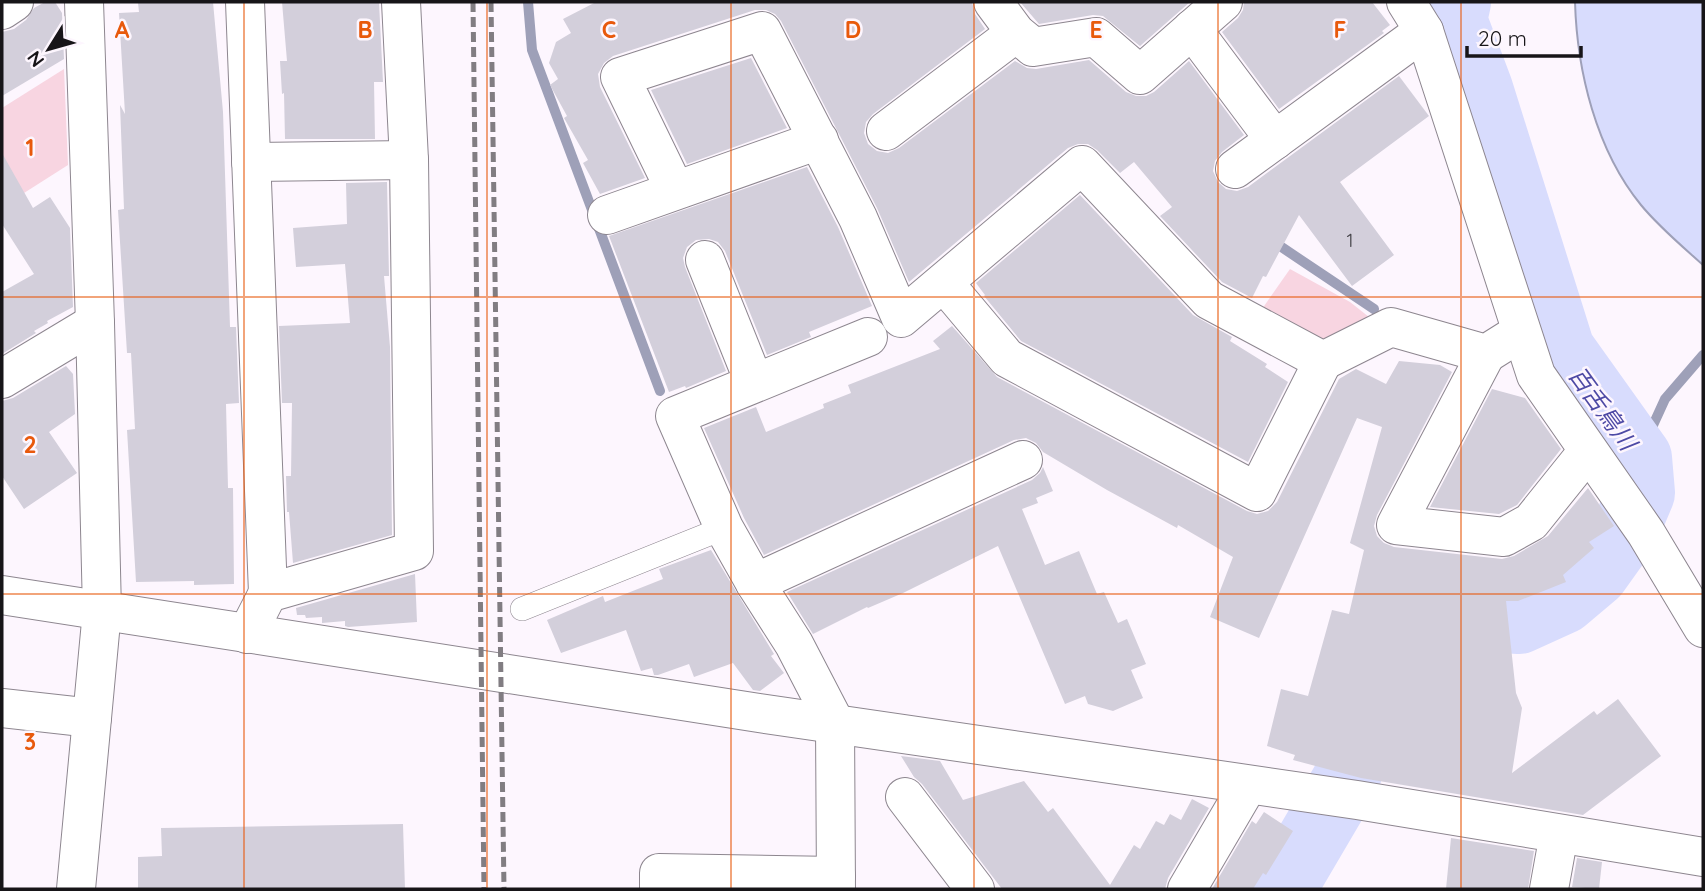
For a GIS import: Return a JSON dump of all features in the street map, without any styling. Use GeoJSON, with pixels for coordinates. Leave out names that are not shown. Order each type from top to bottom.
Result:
{"type":"FeatureCollection","features":[{"type":"Feature","properties":{"kind":"street"},"geometry":{"type":"LineString","coordinates":[[2,10],[14,2]]}},
{"type":"Feature","properties":{"kind":"street"},"geometry":{"type":"LineString","coordinates":[[76,889],[102,611],[84,2]]}},
{"type":"Feature","properties":{"kind":"street"},"geometry":{"type":"LineString","coordinates":[[245,2],[268,593],[247,634]]}},
{"type":"Feature","properties":{"kind":"street"},"geometry":{"type":"LineString","coordinates":[[268,593],[414,551],[409,160],[401,2]]}},
{"type":"Feature","properties":{"kind":"street"},"geometry":{"type":"LineString","coordinates":[[993,2],[1016,33],[1033,47],[1096,37],[1140,75],[1223,2]]}},
{"type":"Feature","properties":{"kind":"street"},"geometry":{"type":"LineString","coordinates":[[1235,169],[1275,140],[1416,11],[1536,375],[1697,609]]}},
{"type":"Feature","properties":{"kind":"street"},"geometry":{"type":"LineString","coordinates":[[1192,29],[1275,140]]}},
{"type":"Feature","properties":{"kind":"street"},"geometry":{"type":"LineString","coordinates":[[674,190],[620,77],[762,31],[858,218],[901,318],[1082,165],[1209,300],[1323,361]]}},
{"type":"Feature","properties":{"kind":"street"},"geometry":{"type":"LineString","coordinates":[[886,131],[1016,33]]}},
{"type":"Feature","properties":{"kind":"street"},"geometry":{"type":"LineString","coordinates":[[607,215],[819,140]]}},
{"type":"Feature","properties":{"kind":"street"},"geometry":{"type":"LineString","coordinates":[[251,162],[409,160]]}},
{"type":"Feature","properties":{"kind":"street"},"geometry":{"type":"LineString","coordinates":[[705,260],[754,382]]}},
{"type":"Feature","properties":{"kind":"street"},"geometry":{"type":"LineString","coordinates":[[944,283],[1007,358],[1258,492],[1323,361],[1391,327],[1486,354]]}},
{"type":"Feature","properties":{"kind":"street"},"geometry":{"type":"LineString","coordinates":[[2,379],[95,323]]}},
{"type":"Feature","properties":{"kind":"street"},"geometry":{"type":"LineString","coordinates":[[1521,332],[1486,354],[1396,525],[1504,537],[1531,522],[1588,451]]}},
{"type":"Feature","properties":{"kind":"street"},"geometry":{"type":"LineString","coordinates":[[659,889],[659,873],[836,883],[835,723],[794,644],[754,583],[724,528],[674,416],[868,337]]}},
{"type":"Feature","properties":{"kind":"street"},"geometry":{"type":"LineString","coordinates":[[754,583],[1023,460]]}},
{"type":"Feature","properties":{"kind":"street"},"geometry":{"type":"LineString","coordinates":[[2,595],[1357,800],[1703,856]]}},
{"type":"Feature","properties":{"kind":"street"},"geometry":{"type":"LineString","coordinates":[[2,708],[92,718]]}},
{"type":"Feature","properties":{"kind":"street"},"geometry":{"type":"LineString","coordinates":[[1187,889],[1248,785]]}},
{"type":"Feature","properties":{"kind":"street"},"geometry":{"type":"LineString","coordinates":[[905,797],[975,889]]}},
{"type":"Feature","properties":{"kind":"street"},"geometry":{"type":"LineString","coordinates":[[1549,889],[1559,834]]}},
{"type":"Feature","properties":{"kind":"lane"},"geometry":{"type":"LineString","coordinates":[[522,609],[724,528]]}},
{"type":"Feature","properties":{"kind":"shaded area"},"geometry":{"type":"Polygon","coordinates":[[[64,69],[68,165],[2,207],[2,108],[64,69]]]}},
{"type":"Feature","properties":{"kind":"shaded area"},"geometry":{"type":"Polygon","coordinates":[[[1290,269],[1350,302],[1369,317],[1326,341],[1262,309],[1290,269]]]}},
{"type":"Feature","properties":{"kind":"water"},"geometry":{"type":"Polygon","coordinates":[[[1575,2],[1703,2],[1703,265],[1641,205],[1612,160],[1592,109],[1585,82],[1575,2]]]}},
{"type":"Feature","properties":{"kind":"building"},"geometry":{"type":"Polygon","coordinates":[[[45,2],[55,2],[62,13],[64,59],[2,96],[2,32],[14,29],[26,20],[34,8],[45,2]]]}},
{"type":"Feature","properties":{"kind":"building"},"geometry":{"type":"Polygon","coordinates":[[[213,2],[223,112],[230,327],[236,327],[239,403],[226,404],[228,488],[233,488],[234,584],[194,585],[194,581],[136,582],[127,430],[135,429],[118,210],[124,209],[120,105],[125,114],[119,13],[139,12],[138,3],[213,2]]]}},
{"type":"Feature","properties":{"kind":"building"},"geometry":{"type":"Polygon","coordinates":[[[282,2],[379,2],[383,82],[374,82],[375,139],[285,139],[280,61],[287,61],[282,2]]]}},
{"type":"Feature","properties":{"kind":"building"},"geometry":{"type":"Polygon","coordinates":[[[596,2],[972,2],[975,14],[985,29],[866,122],[864,133],[868,144],[877,151],[888,153],[899,148],[1015,61],[1027,68],[1036,69],[1089,60],[1126,92],[1146,96],[1189,61],[1244,135],[1222,152],[1215,161],[1213,171],[1218,182],[1226,189],[1237,191],[1248,187],[1399,76],[1429,116],[1340,182],[1394,255],[1352,286],[1299,215],[1252,298],[1222,282],[1160,216],[1172,207],[1134,162],[1120,173],[1088,144],[1068,148],[909,282],[877,208],[781,21],[766,10],[755,10],[613,56],[604,63],[598,74],[600,87],[645,178],[600,194],[583,163],[588,160],[564,118],[567,116],[550,85],[558,79],[549,63],[556,42],[571,33],[563,19],[596,2]]]}},
{"type":"Feature","properties":{"kind":"building"},"geometry":{"type":"Polygon","coordinates":[[[1020,2],[1190,2],[1140,46],[1103,16],[1093,15],[1039,24],[1020,2]]]}},
{"type":"Feature","properties":{"kind":"building"},"geometry":{"type":"Polygon","coordinates":[[[1244,2],[1372,2],[1390,25],[1382,31],[1384,33],[1279,109],[1222,32],[1238,18],[1244,2]]]}},
{"type":"Feature","properties":{"kind":"building"},"geometry":{"type":"Polygon","coordinates":[[[751,58],[787,128],[687,164],[651,90],[751,58]]]}},
{"type":"Feature","properties":{"kind":"building"},"geometry":{"type":"Polygon","coordinates":[[[2,153],[33,208],[50,197],[70,228],[73,307],[47,321],[48,323],[34,331],[36,333],[2,354],[2,292],[34,274],[2,224],[2,153]]]}},
{"type":"Feature","properties":{"kind":"building"},"geometry":{"type":"Polygon","coordinates":[[[807,167],[838,227],[872,306],[809,332],[811,337],[767,355],[725,251],[718,242],[709,239],[696,240],[687,247],[683,258],[685,267],[726,371],[686,388],[685,386],[669,392],[609,236],[807,167]]]}},
{"type":"Feature","properties":{"kind":"building"},"geometry":{"type":"Polygon","coordinates":[[[387,182],[389,276],[384,276],[390,347],[392,535],[293,563],[286,476],[291,476],[292,403],[282,403],[279,326],[350,323],[345,264],[296,267],[293,228],[347,224],[346,183],[387,182]]]}},
{"type":"Feature","properties":{"kind":"building"},"geometry":{"type":"Polygon","coordinates":[[[1080,195],[1193,315],[1232,337],[1230,341],[1267,364],[1265,367],[1288,382],[1248,462],[1021,341],[984,296],[976,283],[1080,195]]]}},
{"type":"Feature","properties":{"kind":"building"},"geometry":{"type":"Polygon","coordinates":[[[952,326],[997,377],[1257,514],[1268,511],[1277,502],[1339,379],[1356,369],[1386,384],[1399,361],[1440,365],[1452,372],[1377,515],[1374,526],[1377,536],[1394,547],[1502,559],[1514,556],[1548,536],[1588,488],[1614,526],[1589,542],[1594,548],[1563,575],[1566,582],[1518,601],[1506,601],[1516,693],[1522,708],[1512,773],[1594,711],[1597,715],[1618,699],[1661,756],[1583,815],[1361,778],[1293,760],[1295,755],[1267,746],[1281,689],[1308,696],[1332,610],[1349,614],[1364,550],[1350,543],[1382,427],[1357,418],[1259,638],[1210,617],[1233,557],[1178,525],[1177,528],[1107,490],[1043,452],[1036,443],[1026,438],[1014,440],[764,555],[744,518],[704,428],[756,407],[766,432],[824,408],[823,404],[851,393],[848,385],[940,349],[933,341],[952,326]]]}},
{"type":"Feature","properties":{"kind":"building"},"geometry":{"type":"Polygon","coordinates":[[[66,366],[73,374],[75,414],[49,432],[77,473],[24,509],[2,476],[2,401],[13,398],[66,366]]]}},
{"type":"Feature","properties":{"kind":"building"},"geometry":{"type":"Polygon","coordinates":[[[1492,389],[1525,398],[1561,449],[1517,505],[1499,514],[1430,507],[1492,389]]]}},
{"type":"Feature","properties":{"kind":"building"},"geometry":{"type":"Polygon","coordinates":[[[1043,467],[1053,491],[1036,498],[1038,503],[1022,509],[1045,565],[1079,551],[1097,594],[1104,592],[1118,623],[1127,619],[1146,664],[1131,670],[1143,698],[1113,711],[1088,704],[1085,696],[1065,704],[998,546],[813,634],[787,592],[1032,480],[1043,467]]]}},
{"type":"Feature","properties":{"kind":"building"},"geometry":{"type":"Polygon","coordinates":[[[711,550],[774,654],[771,656],[784,673],[760,691],[753,690],[733,663],[694,677],[689,664],[658,675],[654,675],[652,668],[641,671],[626,630],[561,653],[547,620],[603,596],[605,602],[663,579],[659,569],[711,550]]]}},
{"type":"Feature","properties":{"kind":"building"},"geometry":{"type":"Polygon","coordinates":[[[415,574],[417,622],[348,627],[345,626],[345,621],[322,623],[322,617],[306,618],[305,615],[297,615],[296,608],[415,574]]]}},
{"type":"Feature","properties":{"kind":"building"},"geometry":{"type":"Polygon","coordinates":[[[901,756],[940,761],[963,800],[1024,781],[1048,812],[1053,808],[1110,885],[1134,845],[1140,849],[1156,821],[1164,825],[1170,814],[1181,820],[1192,799],[1209,808],[1168,878],[1165,889],[1002,889],[914,777],[901,756]]]}},
{"type":"Feature","properties":{"kind":"building"},"geometry":{"type":"Polygon","coordinates":[[[1264,812],[1293,831],[1266,875],[1263,873],[1253,889],[1212,889],[1252,821],[1256,824],[1264,812]]]}},
{"type":"Feature","properties":{"kind":"building"},"geometry":{"type":"Polygon","coordinates":[[[403,824],[405,889],[138,889],[138,857],[162,856],[161,828],[403,824]]]}},
{"type":"Feature","properties":{"kind":"building"},"geometry":{"type":"Polygon","coordinates":[[[1451,838],[1534,851],[1528,889],[1446,889],[1451,838]]]}},
{"type":"Feature","properties":{"kind":"building"},"geometry":{"type":"Polygon","coordinates":[[[1577,858],[1602,862],[1599,889],[1572,887],[1577,858]]]}},
{"type":"Feature","properties":{"kind":"waterway"},"geometry":{"type":"LineString","coordinates":[[528,2],[532,50],[660,391]]}},
{"type":"Feature","properties":{"kind":"waterway","name":"百舌鳥川"},"geometry":{"type":"LineString","coordinates":[[1282,889],[1346,780],[1366,712],[1395,636],[1407,623],[1434,615],[1519,620],[1563,600],[1595,573],[1625,531],[1641,493],[1638,458],[1561,350],[1479,89],[1453,20],[1457,2]]}},
{"type":"Feature","properties":{"kind":"waterway"},"geometry":{"type":"LineString","coordinates":[[1271,240],[1374,309]]}},
{"type":"Feature","properties":{"kind":"waterway"},"geometry":{"type":"LineString","coordinates":[[1638,458],[1665,399],[1703,355]]}},
{"type":"Feature","properties":{"kind":"railway"},"geometry":{"type":"LineString","coordinates":[[473,2],[484,889]]}},
{"type":"Feature","properties":{"kind":"railway"},"geometry":{"type":"LineString","coordinates":[[491,2],[504,889]]}}]}
